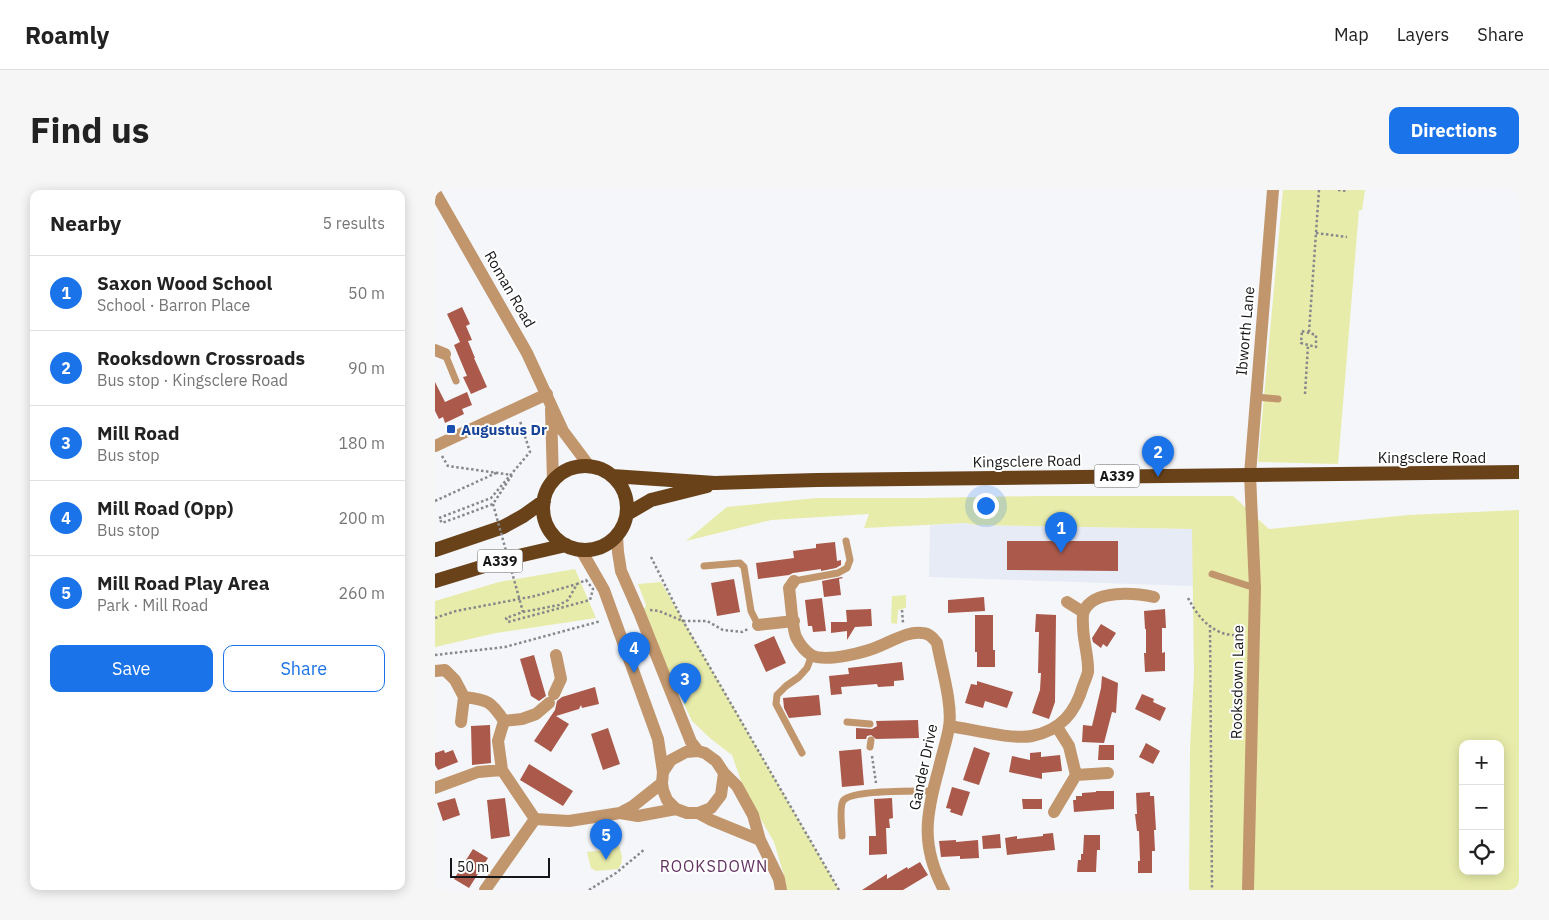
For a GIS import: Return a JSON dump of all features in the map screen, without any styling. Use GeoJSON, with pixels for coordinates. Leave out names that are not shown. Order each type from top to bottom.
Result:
{"type":"FeatureCollection","features":[{"type":"Feature","properties":{"kind":"highway"},"geometry":{"type":"LineString","coordinates":[[580,467],[590,467],[598,468],[612,476],[619,484],[627,504],[627,514],[617,536],[607,544],[595,549],[581,550],[566,546],[555,538],[548,527],[544,514],[544,501],[549,487],[561,474],[580,467]]}},
{"type":"Feature","properties":{"kind":"highway","name":"Kingsclere Road"},"geometry":{"type":"LineString","coordinates":[[612,476],[715,483],[1250,474],[1519,472]]}},
{"type":"Feature","properties":{"kind":"highway","name":"Kingsclere Road"},"geometry":{"type":"LineString","coordinates":[[627,514],[651,500],[715,483]]}},
{"type":"Feature","properties":{"kind":"highway","name":"A339"},"geometry":{"type":"LineString","coordinates":[[435,550],[503,527],[544,501]]}},
{"type":"Feature","properties":{"kind":"highway","name":"A339"},"geometry":{"type":"LineString","coordinates":[[435,581],[514,557],[566,546]]}},
{"type":"Feature","properties":{"kind":"street","name":"Ibworth Lane"},"geometry":{"type":"LineString","coordinates":[[1250,474],[1273,190]]}},
{"type":"Feature","properties":{"kind":"street","name":"Roman Road"},"geometry":{"type":"LineString","coordinates":[[435,192],[527,352],[563,431],[590,467]]}},
{"type":"Feature","properties":{"kind":"street","name":"Roman Road"},"geometry":{"type":"LineString","coordinates":[[549,400],[553,482]]}},
{"type":"Feature","properties":{"kind":"street"},"geometry":{"type":"LineString","coordinates":[[435,446],[549,400]]}},
{"type":"Feature","properties":{"kind":"street","name":"Rooksdown Lane"},"geometry":{"type":"LineString","coordinates":[[1248,890],[1255,588],[1250,474]]}},
{"type":"Feature","properties":{"kind":"street"},"geometry":{"type":"LineString","coordinates":[[617,536],[617,552],[621,571],[691,742],[698,751]]}},
{"type":"Feature","properties":{"kind":"street"},"geometry":{"type":"LineString","coordinates":[[581,550],[604,590],[658,739],[663,790],[667,800],[676,808],[687,813],[698,813],[711,808],[721,795],[724,773]]}},
{"type":"Feature","properties":{"kind":"street"},"geometry":{"type":"LineString","coordinates":[[794,581],[789,588],[796,636],[804,648],[812,655]]}},
{"type":"Feature","properties":{"kind":"street"},"geometry":{"type":"LineString","coordinates":[[949,726],[1011,736],[1031,736],[1057,727],[1069,716],[1078,702],[1088,671],[1083,612],[1091,602],[1119,594],[1138,590],[1154,597]]}},
{"type":"Feature","properties":{"kind":"street"},"geometry":{"type":"LineString","coordinates":[[1067,602],[1083,612]]}},
{"type":"Feature","properties":{"kind":"street"},"geometry":{"type":"LineString","coordinates":[[758,625],[794,621]]}},
{"type":"Feature","properties":{"kind":"street","name":"Gander Drive"},"geometry":{"type":"LineString","coordinates":[[812,655],[822,657],[848,656],[880,646],[905,635],[922,632],[932,636],[937,643],[950,709],[949,726],[927,814],[927,838],[931,862],[944,890]]}},
{"type":"Feature","properties":{"kind":"street"},"geometry":{"type":"LineString","coordinates":[[504,721],[522,719],[537,714],[551,698],[561,679],[556,655]]}},
{"type":"Feature","properties":{"kind":"street"},"geometry":{"type":"LineString","coordinates":[[435,672],[445,670],[455,680],[464,697],[461,722]]}},
{"type":"Feature","properties":{"kind":"street"},"geometry":{"type":"LineString","coordinates":[[464,697],[484,700],[494,706],[504,721]]}},
{"type":"Feature","properties":{"kind":"street"},"geometry":{"type":"LineString","coordinates":[[504,721],[498,741],[502,770],[535,819]]}},
{"type":"Feature","properties":{"kind":"street"},"geometry":{"type":"LineString","coordinates":[[1054,812],[1076,775],[1069,746],[1057,727]]}},
{"type":"Feature","properties":{"kind":"street"},"geometry":{"type":"LineString","coordinates":[[620,814],[633,806],[663,777],[671,760],[676,756],[686,752],[698,751],[705,753],[716,761],[724,773],[737,786],[753,815],[760,840],[779,879],[781,890]]}},
{"type":"Feature","properties":{"kind":"street"},"geometry":{"type":"LineString","coordinates":[[435,788],[478,772],[502,770]]}},
{"type":"Feature","properties":{"kind":"street"},"geometry":{"type":"LineString","coordinates":[[1076,775],[1108,773]]}},
{"type":"Feature","properties":{"kind":"street"},"geometry":{"type":"LineString","coordinates":[[535,819],[569,821],[620,814],[637,816],[676,808]]}},
{"type":"Feature","properties":{"kind":"street"},"geometry":{"type":"LineString","coordinates":[[698,813],[760,840]]}},
{"type":"Feature","properties":{"kind":"street"},"geometry":{"type":"LineString","coordinates":[[485,890],[535,819]]}},
{"type":"Feature","properties":{"kind":"lane"},"geometry":{"type":"LineString","coordinates":[[440,352],[456,381]]}},
{"type":"Feature","properties":{"kind":"lane"},"geometry":{"type":"LineString","coordinates":[[1256,397],[1278,399]]}},
{"type":"Feature","properties":{"kind":"lane"},"geometry":{"type":"LineString","coordinates":[[794,581],[838,573],[847,568],[850,560],[846,541]]}},
{"type":"Feature","properties":{"kind":"lane"},"geometry":{"type":"LineString","coordinates":[[704,566],[740,563],[744,567],[751,611],[758,625]]}},
{"type":"Feature","properties":{"kind":"lane"},"geometry":{"type":"LineString","coordinates":[[1212,574],[1255,588]]}},
{"type":"Feature","properties":{"kind":"lane"},"geometry":{"type":"LineString","coordinates":[[802,753],[775,704],[777,695],[807,668],[812,655]]}},
{"type":"Feature","properties":{"kind":"lane"},"geometry":{"type":"LineString","coordinates":[[847,722],[870,724]]}},
{"type":"Feature","properties":{"kind":"lane"},"geometry":{"type":"LineString","coordinates":[[842,836],[841,807],[844,800],[851,795],[932,791]]}},
{"type":"Feature","properties":{"kind":"path"},"geometry":{"type":"LineString","coordinates":[[1309,332],[1319,190]]}},
{"type":"Feature","properties":{"kind":"path"},"geometry":{"type":"LineString","coordinates":[[1338,190],[1348,191]]}},
{"type":"Feature","properties":{"kind":"path"},"geometry":{"type":"LineString","coordinates":[[1316,232],[1347,236]]}},
{"type":"Feature","properties":{"kind":"path"},"geometry":{"type":"LineString","coordinates":[[1302,331],[1316,335],[1316,347],[1308,345],[1301,343],[1302,331]]}},
{"type":"Feature","properties":{"kind":"path"},"geometry":{"type":"LineString","coordinates":[[1305,394],[1308,345]]}},
{"type":"Feature","properties":{"kind":"path"},"geometry":{"type":"LineString","coordinates":[[512,474],[493,504],[442,523],[439,518],[491,498],[530,452],[518,416]]}},
{"type":"Feature","properties":{"kind":"path"},"geometry":{"type":"LineString","coordinates":[[435,446],[448,466],[512,474]]}},
{"type":"Feature","properties":{"kind":"path"},"geometry":{"type":"LineString","coordinates":[[435,501],[497,472]]}},
{"type":"Feature","properties":{"kind":"path"},"geometry":{"type":"LineString","coordinates":[[493,504],[523,612]]}},
{"type":"Feature","properties":{"kind":"path"},"geometry":{"type":"LineString","coordinates":[[651,557],[683,621],[839,890]]}},
{"type":"Feature","properties":{"kind":"path"},"geometry":{"type":"LineString","coordinates":[[435,618],[456,611],[535,596],[585,580],[593,589],[590,600],[507,622],[506,618],[523,612],[559,605],[569,600],[577,584]]}},
{"type":"Feature","properties":{"kind":"path"},"geometry":{"type":"LineString","coordinates":[[1188,598],[1195,613],[1210,626],[1222,633],[1254,638]]}},
{"type":"Feature","properties":{"kind":"path"},"geometry":{"type":"LineString","coordinates":[[646,611],[659,611],[683,621],[707,621],[723,630],[742,632],[758,625]]}},
{"type":"Feature","properties":{"kind":"path"},"geometry":{"type":"LineString","coordinates":[[435,655],[505,647],[601,621]]}},
{"type":"Feature","properties":{"kind":"path"},"geometry":{"type":"LineString","coordinates":[[1210,626],[1212,890]]}},
{"type":"Feature","properties":{"kind":"path"},"geometry":{"type":"LineString","coordinates":[[871,744],[877,793]]}},
{"type":"Feature","properties":{"kind":"path"},"geometry":{"type":"LineString","coordinates":[[589,890],[616,874],[645,850]]}},
{"type":"Feature","properties":{"kind":"shaded area"},"geometry":{"type":"Polygon","coordinates":[[[965,523],[977,525],[1193,529],[1193,586],[929,577],[930,525],[965,523]]]}},
{"type":"Feature","properties":{"kind":"green space"},"geometry":{"type":"Polygon","coordinates":[[[1283,190],[1365,190],[1362,210],[1359,210],[1338,464],[1258,462],[1283,190]]]}},
{"type":"Feature","properties":{"kind":"green space"},"geometry":{"type":"Polygon","coordinates":[[[1233,496],[1269,529],[1408,515],[1519,510],[1519,890],[1189,890],[1190,748],[1194,674],[1192,529],[977,525],[965,523],[864,528],[869,514],[771,520],[686,541],[727,507],[817,498],[1233,496]]]}},
{"type":"Feature","properties":{"kind":"green space"},"geometry":{"type":"Polygon","coordinates":[[[575,569],[596,618],[496,633],[435,647],[435,601],[499,582],[575,569]]]}},
{"type":"Feature","properties":{"kind":"green space"},"geometry":{"type":"Polygon","coordinates":[[[661,582],[839,890],[787,890],[774,842],[745,792],[732,755],[692,721],[642,614],[646,605],[638,584],[661,582]]]}},
{"type":"Feature","properties":{"kind":"green space"},"geometry":{"type":"Polygon","coordinates":[[[906,595],[906,608],[898,610],[897,624],[891,623],[892,596],[906,595]]]}},
{"type":"Feature","properties":{"kind":"green space"},"geometry":{"type":"Polygon","coordinates":[[[619,846],[622,858],[618,869],[596,871],[591,868],[587,852],[619,846]]]}},
{"type":"Feature","properties":{"kind":"building"},"geometry":{"type":"Polygon","coordinates":[[[462,307],[470,324],[466,326],[472,340],[468,341],[487,387],[471,394],[463,377],[467,376],[454,345],[460,342],[447,314],[462,307]]]}},
{"type":"Feature","properties":{"kind":"building"},"geometry":{"type":"Polygon","coordinates":[[[435,382],[445,402],[467,392],[472,405],[462,409],[464,414],[445,423],[443,417],[439,419],[435,411],[435,382]]]}},
{"type":"Feature","properties":{"kind":"building"},"geometry":{"type":"Polygon","coordinates":[[[1007,541],[1118,541],[1118,571],[1007,570],[1007,541]]]}},
{"type":"Feature","properties":{"kind":"building"},"geometry":{"type":"Polygon","coordinates":[[[835,542],[837,561],[841,560],[841,565],[836,568],[758,579],[756,563],[794,558],[793,551],[816,548],[816,544],[835,542]]]}},
{"type":"Feature","properties":{"kind":"building"},"geometry":{"type":"Polygon","coordinates":[[[842,577],[839,579],[841,595],[824,597],[822,581],[842,577]]]}},
{"type":"Feature","properties":{"kind":"building"},"geometry":{"type":"Polygon","coordinates":[[[734,579],[740,612],[717,616],[711,583],[734,579]]]}},
{"type":"Feature","properties":{"kind":"building"},"geometry":{"type":"Polygon","coordinates":[[[984,597],[985,611],[948,613],[948,600],[984,597]]]}},
{"type":"Feature","properties":{"kind":"building"},"geometry":{"type":"Polygon","coordinates":[[[822,598],[826,631],[813,632],[812,626],[808,626],[805,600],[822,598]]]}},
{"type":"Feature","properties":{"kind":"building"},"geometry":{"type":"Polygon","coordinates":[[[871,609],[872,626],[855,627],[847,640],[847,631],[831,633],[831,622],[847,622],[846,610],[871,609]]]}},
{"type":"Feature","properties":{"kind":"building"},"geometry":{"type":"Polygon","coordinates":[[[1165,609],[1166,628],[1162,628],[1162,653],[1165,652],[1165,671],[1145,672],[1146,629],[1144,611],[1165,609]]]}},
{"type":"Feature","properties":{"kind":"building"},"geometry":{"type":"Polygon","coordinates":[[[1036,614],[1056,615],[1055,702],[1049,719],[1032,713],[1040,690],[1041,673],[1038,673],[1039,632],[1035,632],[1036,614]]]}},
{"type":"Feature","properties":{"kind":"building"},"geometry":{"type":"Polygon","coordinates":[[[975,615],[993,615],[995,667],[977,667],[975,615]]]}},
{"type":"Feature","properties":{"kind":"building"},"geometry":{"type":"Polygon","coordinates":[[[1101,624],[1116,633],[1107,647],[1103,644],[1101,648],[1093,642],[1092,638],[1101,624]]]}},
{"type":"Feature","properties":{"kind":"building"},"geometry":{"type":"Polygon","coordinates":[[[774,636],[786,663],[766,672],[754,645],[774,636]]]}},
{"type":"Feature","properties":{"kind":"building"},"geometry":{"type":"Polygon","coordinates":[[[534,655],[546,696],[539,701],[531,696],[520,659],[534,655]]]}},
{"type":"Feature","properties":{"kind":"building"},"geometry":{"type":"Polygon","coordinates":[[[902,662],[904,680],[894,681],[894,686],[878,687],[877,684],[841,687],[842,694],[831,695],[829,676],[849,674],[848,668],[902,662]]]}},
{"type":"Feature","properties":{"kind":"building"},"geometry":{"type":"Polygon","coordinates":[[[1102,676],[1118,683],[1116,713],[1112,712],[1104,743],[1082,742],[1083,725],[1092,726],[1102,676]]]}},
{"type":"Feature","properties":{"kind":"building"},"geometry":{"type":"Polygon","coordinates":[[[977,681],[1013,692],[1007,708],[985,701],[983,708],[965,703],[971,684],[977,685],[977,681]]]}},
{"type":"Feature","properties":{"kind":"building"},"geometry":{"type":"Polygon","coordinates":[[[595,687],[599,704],[582,708],[581,705],[579,709],[556,716],[569,724],[551,752],[534,741],[555,710],[557,701],[562,697],[595,687]]]}},
{"type":"Feature","properties":{"kind":"building"},"geometry":{"type":"Polygon","coordinates":[[[1142,694],[1154,699],[1153,702],[1166,708],[1160,721],[1135,709],[1142,694]]]}},
{"type":"Feature","properties":{"kind":"building"},"geometry":{"type":"Polygon","coordinates":[[[819,695],[821,715],[789,718],[784,708],[783,698],[819,695]]]}},
{"type":"Feature","properties":{"kind":"building"},"geometry":{"type":"Polygon","coordinates":[[[918,720],[919,738],[876,739],[871,735],[867,736],[866,739],[856,739],[856,728],[872,729],[877,726],[876,721],[918,720]]]}},
{"type":"Feature","properties":{"kind":"building"},"geometry":{"type":"Polygon","coordinates":[[[490,725],[491,763],[472,765],[471,726],[490,725]]]}},
{"type":"Feature","properties":{"kind":"building"},"geometry":{"type":"Polygon","coordinates":[[[608,728],[620,764],[603,770],[591,734],[608,728]]]}},
{"type":"Feature","properties":{"kind":"building"},"geometry":{"type":"Polygon","coordinates":[[[1146,743],[1160,751],[1153,764],[1139,757],[1146,743]]]}},
{"type":"Feature","properties":{"kind":"building"},"geometry":{"type":"Polygon","coordinates":[[[1099,745],[1114,745],[1114,760],[1098,760],[1099,745]]]}},
{"type":"Feature","properties":{"kind":"building"},"geometry":{"type":"Polygon","coordinates":[[[974,747],[990,753],[979,785],[963,780],[974,747]]]}},
{"type":"Feature","properties":{"kind":"building"},"geometry":{"type":"Polygon","coordinates":[[[861,749],[864,785],[842,787],[839,751],[861,749]]]}},
{"type":"Feature","properties":{"kind":"building"},"geometry":{"type":"Polygon","coordinates":[[[444,750],[445,753],[453,750],[458,762],[438,770],[435,765],[435,753],[444,750]]]}},
{"type":"Feature","properties":{"kind":"building"},"geometry":{"type":"Polygon","coordinates":[[[1041,752],[1041,757],[1060,755],[1062,771],[1042,773],[1042,779],[1009,772],[1012,756],[1030,760],[1030,753],[1041,752]]]}},
{"type":"Feature","properties":{"kind":"building"},"geometry":{"type":"Polygon","coordinates":[[[529,764],[573,791],[563,806],[520,780],[529,764]]]}},
{"type":"Feature","properties":{"kind":"building"},"geometry":{"type":"Polygon","coordinates":[[[952,787],[970,792],[962,816],[950,812],[951,809],[946,808],[952,787]]]}},
{"type":"Feature","properties":{"kind":"building"},"geometry":{"type":"Polygon","coordinates":[[[1096,791],[1114,791],[1114,809],[1074,812],[1073,800],[1076,800],[1076,796],[1096,791]]]}},
{"type":"Feature","properties":{"kind":"building"},"geometry":{"type":"Polygon","coordinates":[[[1150,792],[1150,796],[1154,796],[1156,830],[1154,830],[1155,851],[1152,851],[1152,873],[1138,873],[1138,861],[1140,861],[1139,831],[1137,831],[1135,814],[1137,814],[1136,793],[1150,792]]]}},
{"type":"Feature","properties":{"kind":"building"},"geometry":{"type":"Polygon","coordinates":[[[455,798],[460,815],[443,821],[437,803],[455,798]]]}},
{"type":"Feature","properties":{"kind":"building"},"geometry":{"type":"Polygon","coordinates":[[[505,798],[510,836],[491,839],[487,800],[505,798]]]}},
{"type":"Feature","properties":{"kind":"building"},"geometry":{"type":"Polygon","coordinates":[[[892,798],[893,818],[889,819],[890,828],[886,828],[887,854],[869,855],[869,836],[876,836],[874,799],[892,798]]]}},
{"type":"Feature","properties":{"kind":"building"},"geometry":{"type":"Polygon","coordinates":[[[1022,799],[1042,799],[1042,809],[1023,809],[1022,799]]]}},
{"type":"Feature","properties":{"kind":"building"},"geometry":{"type":"Polygon","coordinates":[[[1053,833],[1055,850],[1007,855],[1005,838],[1017,836],[1017,839],[1053,833]]]}},
{"type":"Feature","properties":{"kind":"building"},"geometry":{"type":"Polygon","coordinates":[[[1000,834],[1001,848],[983,849],[982,836],[1000,834]]]}},
{"type":"Feature","properties":{"kind":"building"},"geometry":{"type":"Polygon","coordinates":[[[1084,835],[1100,835],[1100,850],[1097,850],[1096,872],[1077,872],[1078,860],[1081,860],[1081,854],[1083,854],[1084,835]]]}},
{"type":"Feature","properties":{"kind":"building"},"geometry":{"type":"Polygon","coordinates":[[[956,840],[956,842],[978,840],[979,858],[941,857],[939,841],[956,840]]]}},
{"type":"Feature","properties":{"kind":"building"},"geometry":{"type":"Polygon","coordinates":[[[473,849],[488,858],[469,888],[454,879],[473,849]]]}},
{"type":"Feature","properties":{"kind":"building"},"geometry":{"type":"Polygon","coordinates":[[[920,862],[928,875],[903,890],[862,890],[887,874],[887,879],[907,867],[908,869],[920,862]]]}},
{"type":"Feature","properties":{"kind":"place","name":"Augustus Dr"},"geometry":{"type":"Point","coordinates":[451,429]}},
{"type":"Feature","properties":{"kind":"place","name":"Rooksdown Crossroads"},"geometry":{"type":"Point","coordinates":[1158,477]}},
{"type":"Feature","properties":{"kind":"place","name":"Saxon Wood School"},"geometry":{"type":"Point","coordinates":[1061,553]}},
{"type":"Feature","properties":{"kind":"place","name":"Mill Road (Opp)"},"geometry":{"type":"Point","coordinates":[634,673]}},
{"type":"Feature","properties":{"kind":"place","name":"Mill Road"},"geometry":{"type":"Point","coordinates":[685,704]}},
{"type":"Feature","properties":{"kind":"place","name":"Mill Road Play Area"},"geometry":{"type":"Point","coordinates":[606,860]}},
{"type":"Feature","properties":{"kind":"district","name":"ROOKSDOWN"},"geometry":{"type":"Point","coordinates":[714,866]}}]}
